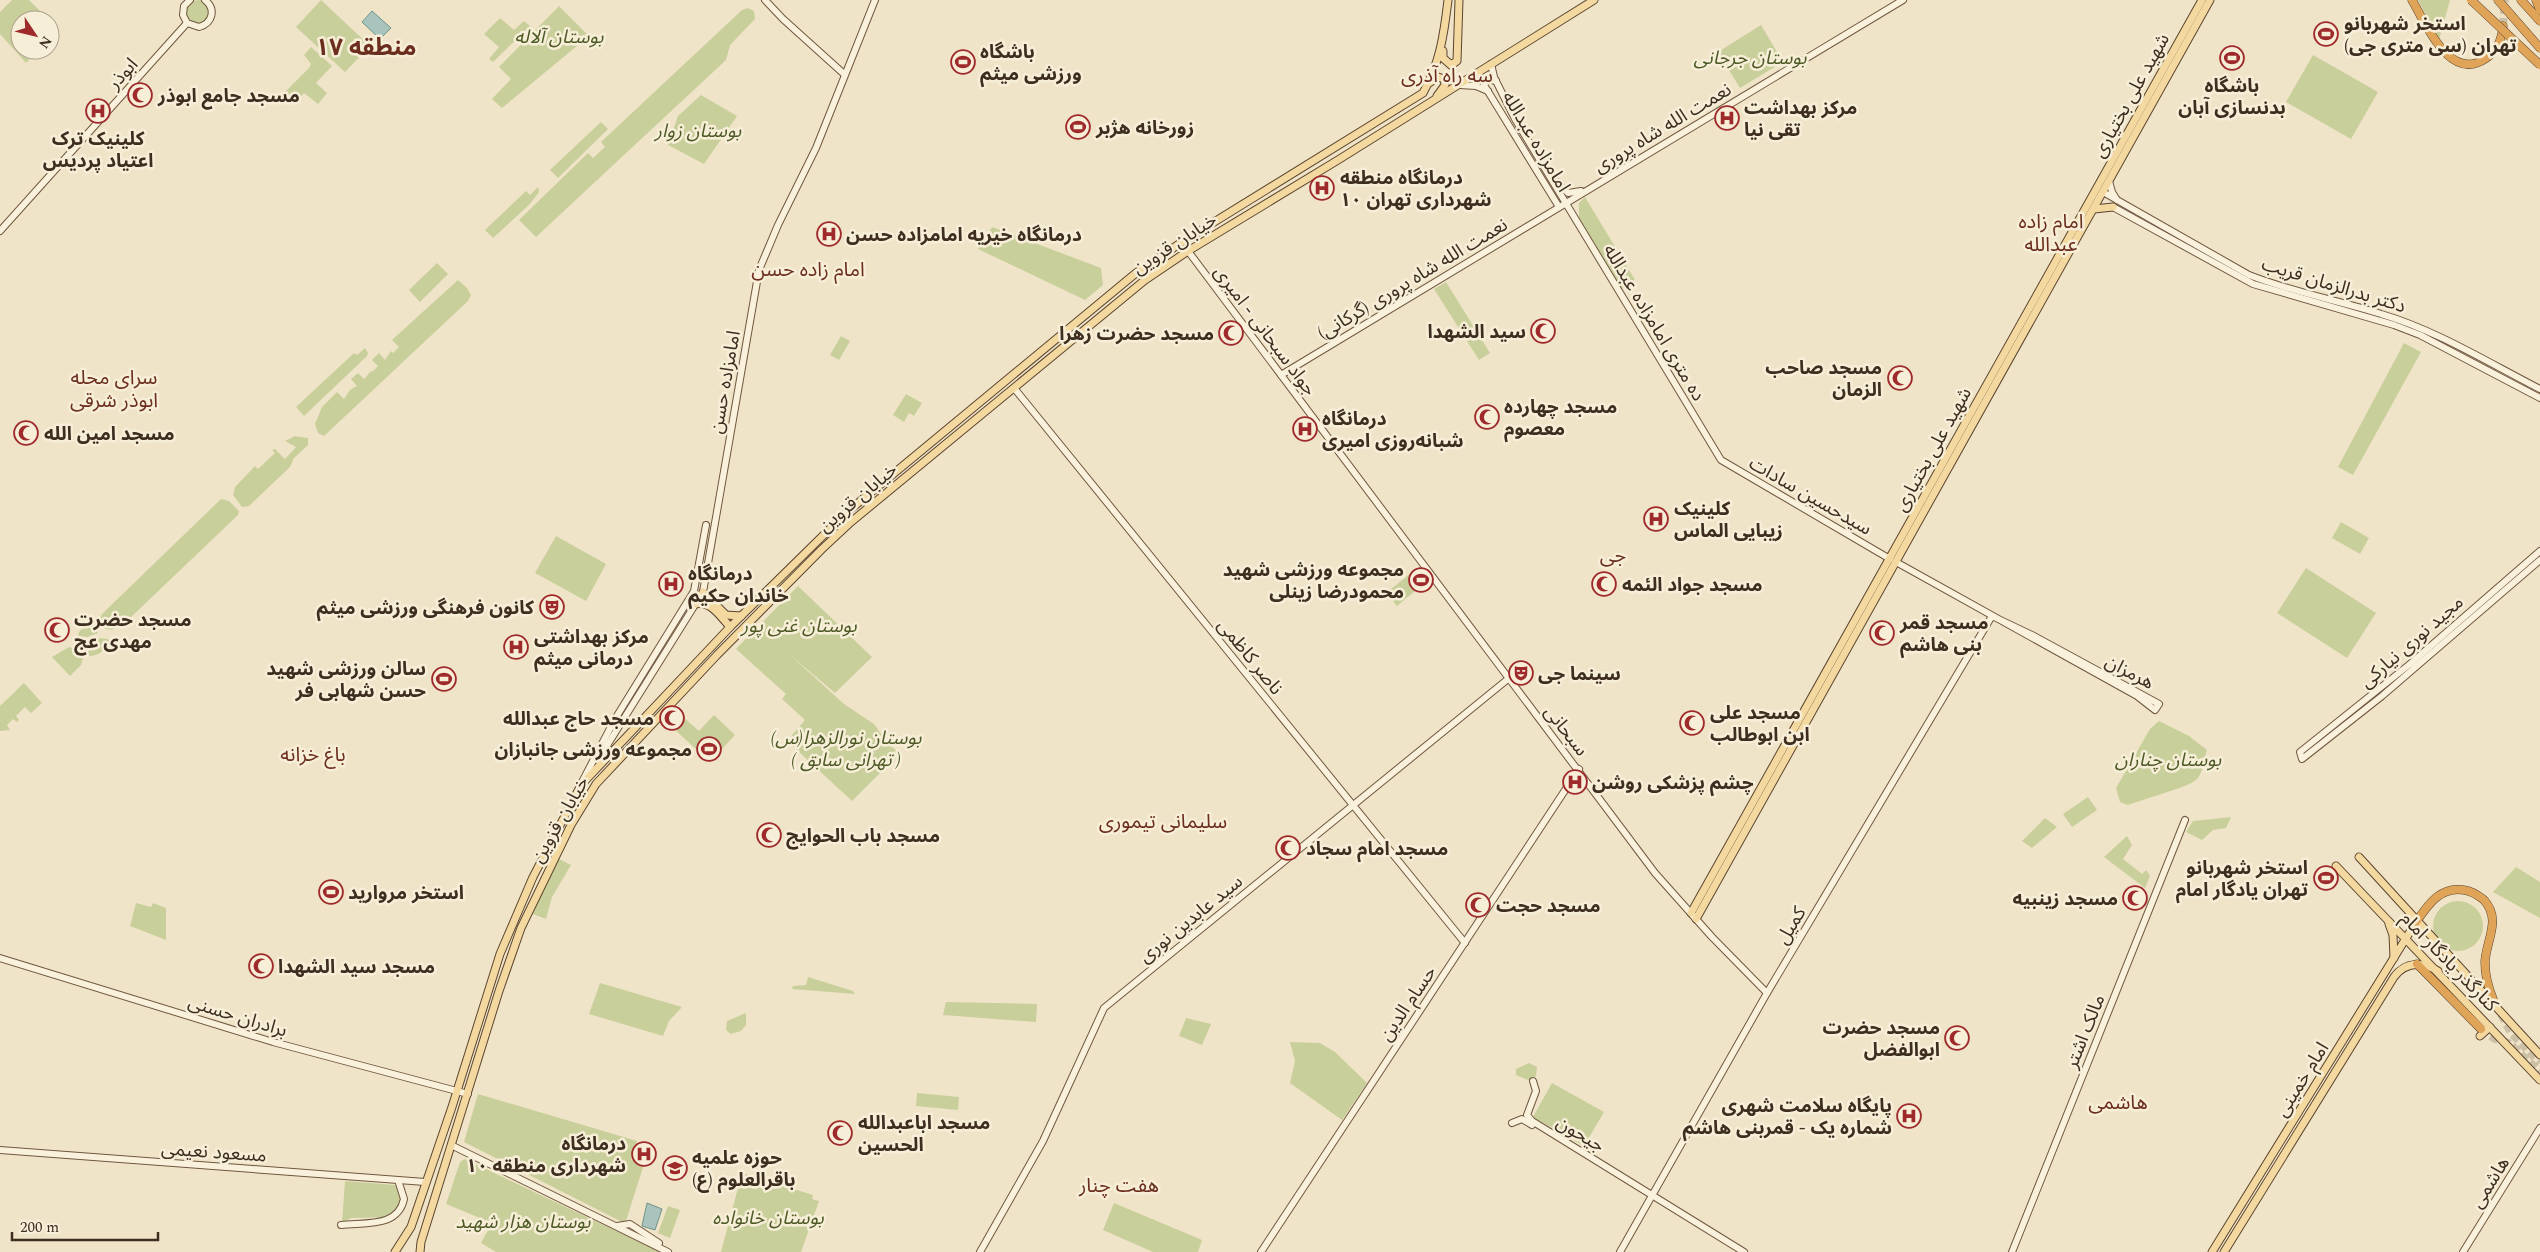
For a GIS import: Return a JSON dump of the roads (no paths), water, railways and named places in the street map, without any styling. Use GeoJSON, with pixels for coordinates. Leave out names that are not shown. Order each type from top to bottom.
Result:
{"type":"FeatureCollection","features":[{"type":"Feature","properties":{"kind":"highway"},"geometry":{"type":"LineString","coordinates":[[2412,0],[2437,43],[2446,54],[2460,62],[2477,63],[2491,54],[2500,42],[2503,26]]}},
{"type":"Feature","properties":{"kind":"highway"},"geometry":{"type":"LineString","coordinates":[[2471,0],[2540,65]]}},
{"type":"Feature","properties":{"kind":"highway"},"geometry":{"type":"LineString","coordinates":[[2498,0],[2540,48]]}},
{"type":"Feature","properties":{"kind":"highway"},"geometry":{"type":"LineString","coordinates":[[2521,0],[2540,21]]}},
{"type":"Feature","properties":{"kind":"highway"},"geometry":{"type":"LineString","coordinates":[[2536,0],[2540,10]]}},
{"type":"Feature","properties":{"kind":"highway"},"geometry":{"type":"LineString","coordinates":[[2416,922],[2434,898],[2450,890],[2468,891],[2485,902],[2490,908],[2494,922],[2485,961],[2486,981],[2493,999]]}},
{"type":"Feature","properties":{"kind":"highway"},"geometry":{"type":"LineString","coordinates":[[2417,964],[2480,1033]]}},
{"type":"Feature","properties":{"kind":"main road"},"geometry":{"type":"LineString","coordinates":[[190,0],[186,2],[182,11],[187,24],[199,27],[210,21],[212,12],[206,0]]}},
{"type":"Feature","properties":{"kind":"main road"},"geometry":{"type":"LineString","coordinates":[[765,0],[783,19],[844,74]]}},
{"type":"Feature","properties":{"kind":"main road","name":"امامزاده حسن"},"geometry":{"type":"LineString","coordinates":[[600,762],[608,744],[702,592],[758,270],[816,148],[875,0]]}},
{"type":"Feature","properties":{"kind":"main road"},"geometry":{"type":"LineString","coordinates":[[1428,84],[1437,68],[1443,41],[1448,0]]}},
{"type":"Feature","properties":{"kind":"main road"},"geometry":{"type":"LineString","coordinates":[[1443,41],[1443,58],[1451,64],[1459,58],[1457,43],[1460,0]]}},
{"type":"Feature","properties":{"kind":"main road","name":"خیابان قزوین"},"geometry":{"type":"LineString","coordinates":[[420,1252],[421,1242],[453,1146],[499,991],[531,905],[582,804],[609,770],[717,655],[822,549],[1138,285],[1188,251],[1430,104],[1594,0]]}},
{"type":"Feature","properties":{"kind":"main road","name":"نعمت الله شاه پروری"},"geometry":{"type":"LineString","coordinates":[[1562,205],[1903,0]]}},
{"type":"Feature","properties":{"kind":"main road","name":"شهید علی بختیاری"},"geometry":{"type":"LineString","coordinates":[[1962,436],[2027,328],[2094,209],[2100,191],[2109,181],[2202,0]]}},
{"type":"Feature","properties":{"kind":"main road","name":"شهید علی بختیاری"},"geometry":{"type":"LineString","coordinates":[[1694,916],[2149,102],[2210,0]]}},
{"type":"Feature","properties":{"kind":"main road","name":"ابوذر"},"geometry":{"type":"LineString","coordinates":[[0,231],[187,24]]}},
{"type":"Feature","properties":{"kind":"main road","name":"امامزاده عبدالله"},"geometry":{"type":"LineString","coordinates":[[1491,64],[1496,81],[1515,119],[1548,173],[1562,205]]}},
{"type":"Feature","properties":{"kind":"main road"},"geometry":{"type":"LineString","coordinates":[[1428,84],[1438,77],[1445,82],[1444,89],[1430,104]]}},
{"type":"Feature","properties":{"kind":"main road"},"geometry":{"type":"LineString","coordinates":[[1489,91],[1484,86],[1485,80],[1490,78],[1496,81]]}},
{"type":"Feature","properties":{"kind":"main road","name":"خیابان قزوین"},"geometry":{"type":"LineString","coordinates":[[396,1252],[411,1227],[457,1091],[500,954],[536,871],[581,785],[600,762],[730,627],[846,514],[1136,274],[1185,240],[1423,93],[1428,84]]}},
{"type":"Feature","properties":{"kind":"main road","name":"امامزاده عبدالله"},"geometry":{"type":"LineString","coordinates":[[1460,84],[1476,86],[1489,91],[1562,205]]}},
{"type":"Feature","properties":{"kind":"main road"},"geometry":{"type":"LineString","coordinates":[[1382,119],[1388,129]]}},
{"type":"Feature","properties":{"kind":"main road"},"geometry":{"type":"LineString","coordinates":[[1548,173],[1568,193],[1587,190]]}},
{"type":"Feature","properties":{"kind":"main road"},"geometry":{"type":"LineString","coordinates":[[2109,181],[2112,192],[2118,201]]}},
{"type":"Feature","properties":{"kind":"main road","name":"دکتر بدرالزمان قریب"},"geometry":{"type":"LineString","coordinates":[[2100,191],[2249,275],[2271,284],[2382,314],[2424,331],[2540,389]]}},
{"type":"Feature","properties":{"kind":"main road"},"geometry":{"type":"LineString","coordinates":[[1572,215],[1573,206],[1579,195]]}},
{"type":"Feature","properties":{"kind":"main road","name":"ده متری امامزاده عبدالله"},"geometry":{"type":"LineString","coordinates":[[1562,205],[1572,215],[1718,456]]}},
{"type":"Feature","properties":{"kind":"main road","name":"نعمت الله شاه پروری (گرکانی)"},"geometry":{"type":"LineString","coordinates":[[1281,374],[1562,205]]}},
{"type":"Feature","properties":{"kind":"main road"},"geometry":{"type":"LineString","coordinates":[[2094,209],[2113,207]]}},
{"type":"Feature","properties":{"kind":"main road","name":"دکتر بدرالزمان قریب"},"geometry":{"type":"LineString","coordinates":[[2113,207],[2253,284],[2411,332],[2540,398]]}},
{"type":"Feature","properties":{"kind":"main road","name":"جواد سبحانی - امیری"},"geometry":{"type":"LineString","coordinates":[[1188,251],[1374,499]]}},
{"type":"Feature","properties":{"kind":"main road","name":"ناصر کاظمی"},"geometry":{"type":"LineString","coordinates":[[1014,388],[1465,943]]}},
{"type":"Feature","properties":{"kind":"main road","name":"سیدحسین سادات"},"geometry":{"type":"LineString","coordinates":[[1718,456],[1723,462],[1893,560]]}},
{"type":"Feature","properties":{"kind":"main road","name":"سبحانی"},"geometry":{"type":"LineString","coordinates":[[1374,499],[1508,679],[1579,769],[1655,873],[1767,992]]}},
{"type":"Feature","properties":{"kind":"main road"},"geometry":{"type":"LineString","coordinates":[[581,785],[615,719],[694,591],[706,525]]}},
{"type":"Feature","properties":{"kind":"main road","name":"مجید نوری نیارکی"},"geometry":{"type":"LineString","coordinates":[[2450,632],[2540,551]]}},
{"type":"Feature","properties":{"kind":"main road","name":"هرمزان"},"geometry":{"type":"LineString","coordinates":[[1893,560],[1992,616],[2023,630],[2157,707]]}},
{"type":"Feature","properties":{"kind":"main road","name":"مجید نوری نیارکی"},"geometry":{"type":"LineString","coordinates":[[2301,756],[2410,664],[2540,560]]}},
{"type":"Feature","properties":{"kind":"main road"},"geometry":{"type":"LineString","coordinates":[[702,592],[726,615],[741,616]]}},
{"type":"Feature","properties":{"kind":"main road"},"geometry":{"type":"LineString","coordinates":[[696,604],[706,604],[730,627]]}},
{"type":"Feature","properties":{"kind":"main road","name":"کمیل"},"geometry":{"type":"LineString","coordinates":[[1620,1252],[1767,992],[1992,616]]}},
{"type":"Feature","properties":{"kind":"main road","name":"سید عابدین نوری"},"geometry":{"type":"LineString","coordinates":[[980,1252],[1043,1141],[1104,1008],[1508,679]]}},
{"type":"Feature","properties":{"kind":"main road"},"geometry":{"type":"LineString","coordinates":[[600,762],[609,770]]}},
{"type":"Feature","properties":{"kind":"main road","name":"حسام الدین"},"geometry":{"type":"LineString","coordinates":[[1261,1252],[1579,769]]}},
{"type":"Feature","properties":{"kind":"main road","name":"مالک اشتر"},"geometry":{"type":"LineString","coordinates":[[2012,1252],[2185,820]]}},
{"type":"Feature","properties":{"kind":"main road","name":"کنارگذر یادگار امام"},"geometry":{"type":"LineString","coordinates":[[2359,857],[2416,922],[2540,1055]]}},
{"type":"Feature","properties":{"kind":"main road","name":"کنارگذر یادگار امام"},"geometry":{"type":"LineString","coordinates":[[2336,866],[2540,1080]]}},
{"type":"Feature","properties":{"kind":"main road"},"geometry":{"type":"LineString","coordinates":[[2386,919],[2393,935],[2394,960]]}},
{"type":"Feature","properties":{"kind":"main road","name":"امام خمینی"},"geometry":{"type":"LineString","coordinates":[[2212,1252],[2416,922]]}},
{"type":"Feature","properties":{"kind":"main road","name":"برادران حسنی"},"geometry":{"type":"LineString","coordinates":[[0,958],[272,1042],[468,1094]]}},
{"type":"Feature","properties":{"kind":"main road"},"geometry":{"type":"LineString","coordinates":[[2417,964],[2438,971]]}},
{"type":"Feature","properties":{"kind":"main road","name":"امام خمینی"},"geometry":{"type":"LineString","coordinates":[[2224,1252],[2394,977],[2405,966],[2417,964]]}},
{"type":"Feature","properties":{"kind":"main road"},"geometry":{"type":"LineString","coordinates":[[2480,1033],[2490,1027]]}},
{"type":"Feature","properties":{"kind":"main road","name":"جیحون"},"geometry":{"type":"LineString","coordinates":[[1533,1081],[1536,1091],[1527,1115],[1532,1121],[1744,1252]]}},
{"type":"Feature","properties":{"kind":"main road"},"geometry":{"type":"LineString","coordinates":[[2316,1085],[2324,1090]]}},
{"type":"Feature","properties":{"kind":"main road","name":"جیحون"},"geometry":{"type":"LineString","coordinates":[[1512,1123],[1525,1120],[1652,1195]]}},
{"type":"Feature","properties":{"kind":"main road","name":"هاشمی"},"geometry":{"type":"LineString","coordinates":[[2463,1252],[2540,1128]]}},
{"type":"Feature","properties":{"kind":"main road"},"geometry":{"type":"LineString","coordinates":[[453,1146],[668,1252]]}},
{"type":"Feature","properties":{"kind":"main road","name":"مسعود نعیمی"},"geometry":{"type":"LineString","coordinates":[[0,1150],[425,1182]]}},
{"type":"Feature","properties":{"kind":"main road"},"geometry":{"type":"LineString","coordinates":[[341,1225],[388,1220],[397,1215],[404,1199],[398,1180]]}},
{"type":"Feature","properties":{"kind":"main road"},"geometry":{"type":"LineString","coordinates":[[617,1226],[630,1224],[672,1252]]}},
{"type":"Feature","properties":{"kind":"water"},"geometry":{"type":"Polygon","coordinates":[[[372,11],[391,28],[380,39],[362,22],[372,11]]]}},
{"type":"Feature","properties":{"kind":"water"},"geometry":{"type":"Polygon","coordinates":[[[647,1203],[662,1209],[655,1230],[642,1226],[647,1203]]]}},
{"type":"Feature","properties":{"kind":"tunnel"},"geometry":{"type":"LineString","coordinates":[[2503,26],[2505,0]]}},
{"type":"Feature","properties":{"kind":"tunnel"},"geometry":{"type":"LineString","coordinates":[[2501,1014],[2511,1033],[2540,1063]]}},
{"type":"Feature","properties":{"kind":"tunnel"},"geometry":{"type":"LineString","coordinates":[[2481,1029],[2495,1039],[2509,1043],[2540,1072]]}},
{"type":"Feature","properties":{"kind":"place","name":"استخر شهربانو تهران (سی متری جی)"},"geometry":{"type":"Point","coordinates":[2326,34]}},
{"type":"Feature","properties":{"kind":"place","name":"باشگاه بدنسازی آبان"},"geometry":{"type":"Point","coordinates":[2232,58]}},
{"type":"Feature","properties":{"kind":"place","name":"باشگاه ورزشی میثم"},"geometry":{"type":"Point","coordinates":[963,62]}},
{"type":"Feature","properties":{"kind":"place","name":"مسجد جامع ابوذر"},"geometry":{"type":"Point","coordinates":[140,95]}},
{"type":"Feature","properties":{"kind":"place","name":"کلینیک ترک اعتیاد پردیس"},"geometry":{"type":"Point","coordinates":[98,111]}},
{"type":"Feature","properties":{"kind":"place","name":"مرکز بهداشت تقی نیا"},"geometry":{"type":"Point","coordinates":[1727,118]}},
{"type":"Feature","properties":{"kind":"place","name":"زورخانه هژبر"},"geometry":{"type":"Point","coordinates":[1078,127]}},
{"type":"Feature","properties":{"kind":"place","name":"درمانگاه منطقه ۱۰ شهرداری تهران"},"geometry":{"type":"Point","coordinates":[1322,188]}},
{"type":"Feature","properties":{"kind":"place","name":"درمانگاه خیریه امامزاده حسن"},"geometry":{"type":"Point","coordinates":[829,234]}},
{"type":"Feature","properties":{"kind":"place","name":"سید الشهدا"},"geometry":{"type":"Point","coordinates":[1543,331]}},
{"type":"Feature","properties":{"kind":"place","name":"مسجد حضرت زهرا"},"geometry":{"type":"Point","coordinates":[1231,333]}},
{"type":"Feature","properties":{"kind":"place","name":"مسجد صاحب الزمان"},"geometry":{"type":"Point","coordinates":[1900,378]}},
{"type":"Feature","properties":{"kind":"place","name":"مسجد چهارده معصوم"},"geometry":{"type":"Point","coordinates":[1487,417]}},
{"type":"Feature","properties":{"kind":"place","name":"درمانگاه شبانه‌روزی امیری"},"geometry":{"type":"Point","coordinates":[1305,429]}},
{"type":"Feature","properties":{"kind":"place","name":"مسجد امین الله"},"geometry":{"type":"Point","coordinates":[26,433]}},
{"type":"Feature","properties":{"kind":"place","name":"کلینیک زیبایی الماس"},"geometry":{"type":"Point","coordinates":[1656,519]}},
{"type":"Feature","properties":{"kind":"place","name":"مجموعه ورزشی شهید محمودرضا زینلی"},"geometry":{"type":"Point","coordinates":[1421,580]}},
{"type":"Feature","properties":{"kind":"place","name":"درمانگاه خاندان حکیم"},"geometry":{"type":"Point","coordinates":[671,584]}},
{"type":"Feature","properties":{"kind":"place","name":"مسجد جواد الئمه"},"geometry":{"type":"Point","coordinates":[1604,584]}},
{"type":"Feature","properties":{"kind":"place","name":"کانون فرهنگی ورزشی میثم"},"geometry":{"type":"Point","coordinates":[552,607]}},
{"type":"Feature","properties":{"kind":"place","name":"مسجد حضرت مهدی عج"},"geometry":{"type":"Point","coordinates":[57,630]}},
{"type":"Feature","properties":{"kind":"place","name":"مسجد قمر بنی هاشم"},"geometry":{"type":"Point","coordinates":[1882,633]}},
{"type":"Feature","properties":{"kind":"place","name":"مرکز بهداشتی درمانی میثم"},"geometry":{"type":"Point","coordinates":[516,647]}},
{"type":"Feature","properties":{"kind":"place","name":"سینما جی"},"geometry":{"type":"Point","coordinates":[1521,673]}},
{"type":"Feature","properties":{"kind":"place","name":"سالن ورزشی شهید حسن شهابی فر"},"geometry":{"type":"Point","coordinates":[444,679]}},
{"type":"Feature","properties":{"kind":"place","name":"مسجد حاج عبدالله"},"geometry":{"type":"Point","coordinates":[672,718]}},
{"type":"Feature","properties":{"kind":"place","name":"مسجد علی ابن ابوطالب"},"geometry":{"type":"Point","coordinates":[1692,723]}},
{"type":"Feature","properties":{"kind":"place","name":"مجموعه ورزشی جانبازان"},"geometry":{"type":"Point","coordinates":[709,749]}},
{"type":"Feature","properties":{"kind":"place","name":"چشم پزشکی روشن"},"geometry":{"type":"Point","coordinates":[1575,782]}},
{"type":"Feature","properties":{"kind":"place","name":"مسجد باب الحوایج"},"geometry":{"type":"Point","coordinates":[769,835]}},
{"type":"Feature","properties":{"kind":"place","name":"مسجد امام سجاد"},"geometry":{"type":"Point","coordinates":[1288,848]}},
{"type":"Feature","properties":{"kind":"place","name":"استخر شهربانو تهران یادگار امام"},"geometry":{"type":"Point","coordinates":[2326,878]}},
{"type":"Feature","properties":{"kind":"place","name":"استخر مروارید"},"geometry":{"type":"Point","coordinates":[331,892]}},
{"type":"Feature","properties":{"kind":"place","name":"مسجد زینبیه"},"geometry":{"type":"Point","coordinates":[2135,898]}},
{"type":"Feature","properties":{"kind":"place","name":"مسجد حجت"},"geometry":{"type":"Point","coordinates":[1478,905]}},
{"type":"Feature","properties":{"kind":"place","name":"مسجد سید الشهدا"},"geometry":{"type":"Point","coordinates":[261,966]}},
{"type":"Feature","properties":{"kind":"place","name":"مسجد حضرت ابوالفضل"},"geometry":{"type":"Point","coordinates":[1957,1038]}},
{"type":"Feature","properties":{"kind":"place","name":"پایگاه سلامت شهری شماره یک - قمربنی هاشم"},"geometry":{"type":"Point","coordinates":[1909,1116]}},
{"type":"Feature","properties":{"kind":"place","name":"مسجد اباعبدالله الحسین"},"geometry":{"type":"Point","coordinates":[840,1133]}},
{"type":"Feature","properties":{"kind":"place","name":"درمانگاه شهرداری منطقه ۱۰"},"geometry":{"type":"Point","coordinates":[644,1154]}},
{"type":"Feature","properties":{"kind":"place","name":"حوزه علمیه باقرالعلوم (ع)"},"geometry":{"type":"Point","coordinates":[675,1168]}},
{"type":"Feature","properties":{"kind":"district","name":"منطقه ۱۷"},"geometry":{"type":"Point","coordinates":[366,47]}},
{"type":"Feature","properties":{"kind":"district","name":"سه راه آذری"},"geometry":{"type":"Point","coordinates":[1447,75]}},
{"type":"Feature","properties":{"kind":"district","name":"امام زاده عبدالله"},"geometry":{"type":"Point","coordinates":[2051,232]}},
{"type":"Feature","properties":{"kind":"district","name":"امام زاده حسن"},"geometry":{"type":"Point","coordinates":[808,269]}},
{"type":"Feature","properties":{"kind":"district","name":"سرای محله ابوذر شرقی"},"geometry":{"type":"Point","coordinates":[114,388]}},
{"type":"Feature","properties":{"kind":"district","name":"جی"},"geometry":{"type":"Point","coordinates":[1613,555]}},
{"type":"Feature","properties":{"kind":"district","name":"باغ خزانه"},"geometry":{"type":"Point","coordinates":[313,754]}},
{"type":"Feature","properties":{"kind":"district","name":"سلیمانی تیموری"},"geometry":{"type":"Point","coordinates":[1163,821]}},
{"type":"Feature","properties":{"kind":"district","name":"هاشمی"},"geometry":{"type":"Point","coordinates":[2118,1102]}},
{"type":"Feature","properties":{"kind":"district","name":"هفت چنار"},"geometry":{"type":"Point","coordinates":[1119,1185]}},
{"type":"Feature","properties":{"kind":"park label","name":"بوستان آلاله"},"geometry":{"type":"Point","coordinates":[559,36]}},
{"type":"Feature","properties":{"kind":"park label","name":"بوستان جرجانی"},"geometry":{"type":"Point","coordinates":[1750,57]}},
{"type":"Feature","properties":{"kind":"park label","name":"بوستان زوار"},"geometry":{"type":"Point","coordinates":[698,130]}},
{"type":"Feature","properties":{"kind":"park label","name":"بوستان غنی پور"},"geometry":{"type":"Point","coordinates":[799,625]}},
{"type":"Feature","properties":{"kind":"park label","name":"بوستان نورالزهرا(س) ( تهرانی سابق )"},"geometry":{"type":"Point","coordinates":[846,748]}},
{"type":"Feature","properties":{"kind":"park label","name":"بوستان چناران"},"geometry":{"type":"Point","coordinates":[2168,759]}},
{"type":"Feature","properties":{"kind":"park label","name":"بوستان خانواده"},"geometry":{"type":"Point","coordinates":[768,1217]}},
{"type":"Feature","properties":{"kind":"park label","name":"بوستان هزار شهید"},"geometry":{"type":"Point","coordinates":[523,1221]}}]}
